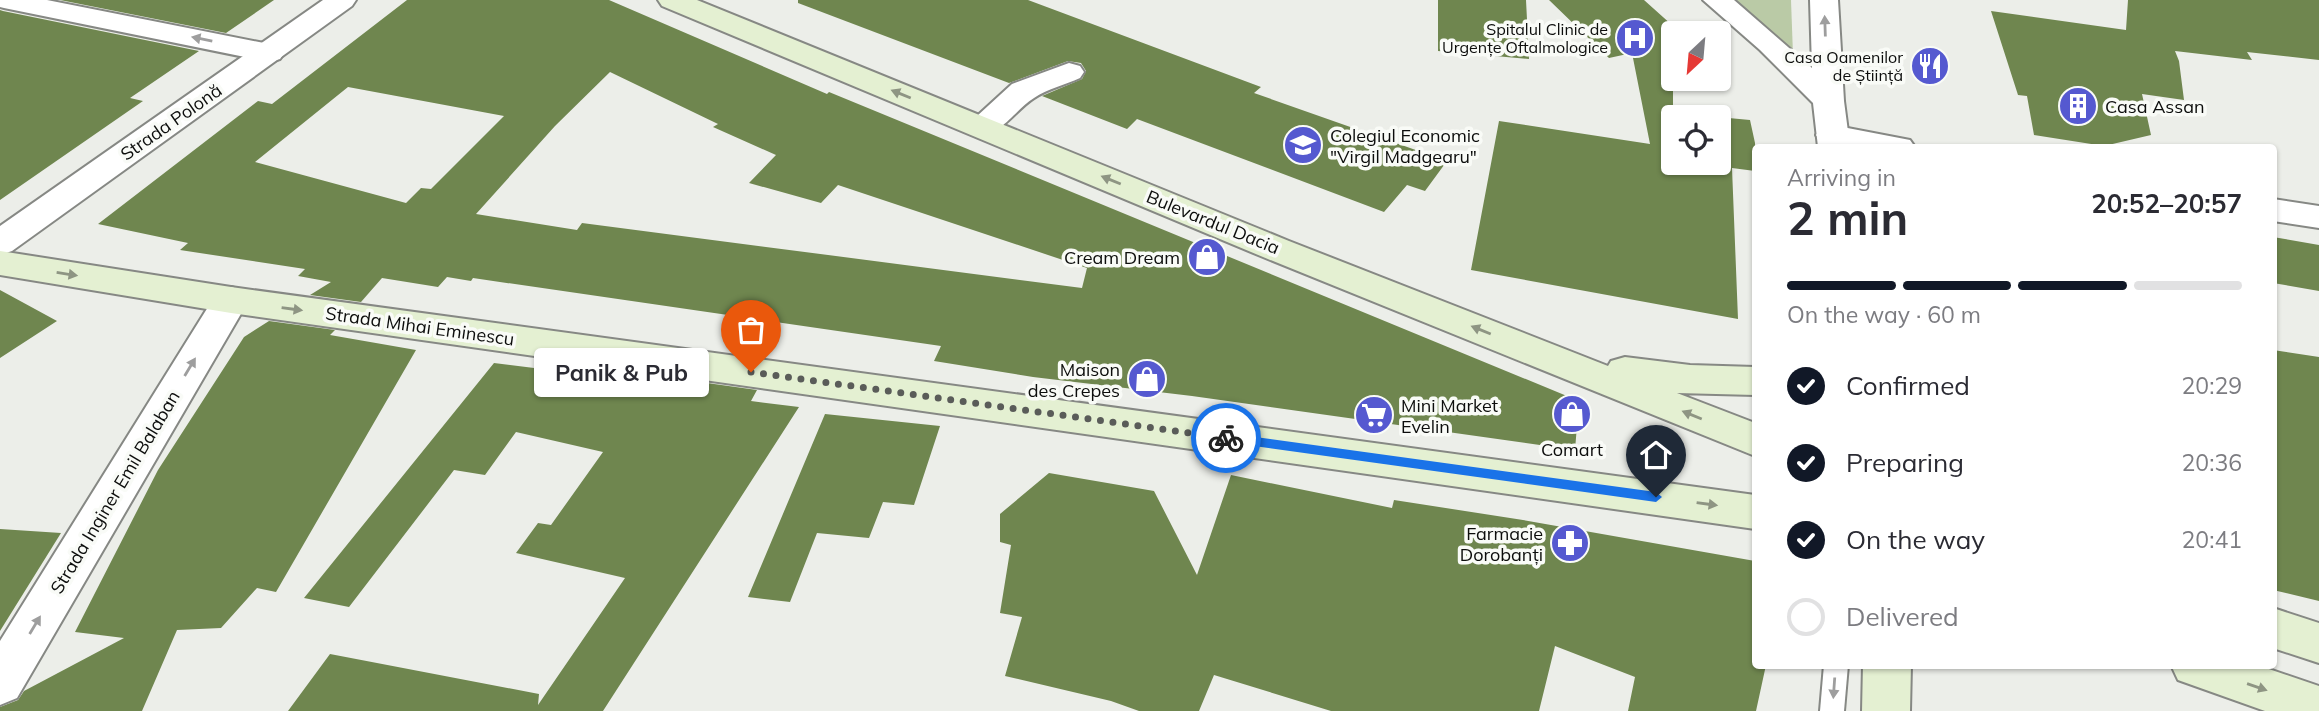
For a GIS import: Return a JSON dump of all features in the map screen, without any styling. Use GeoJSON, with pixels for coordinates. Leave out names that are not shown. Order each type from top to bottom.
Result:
{"type":"FeatureCollection","features":[{"type":"Feature","properties":{"kind":"main road","name":"Bulevardul Dacia"},"geometry":{"type":"LineString","coordinates":[[672,0],[1752,439]]}},
{"type":"Feature","properties":{"kind":"main road","name":"Strada Mihai Eminescu"},"geometry":{"type":"LineString","coordinates":[[0,263],[231,300],[1752,512]]}},
{"type":"Feature","properties":{"kind":"main road"},"geometry":{"type":"LineString","coordinates":[[1536,352],[1674,380],[1715,383],[1752,381]]}},
{"type":"Feature","properties":{"kind":"main road"},"geometry":{"type":"LineString","coordinates":[[2277,629],[2319,643]]}},
{"type":"Feature","properties":{"kind":"main road"},"geometry":{"type":"LineString","coordinates":[[1886,711],[1887,669]]}},
{"type":"Feature","properties":{"kind":"main road"},"geometry":{"type":"LineString","coordinates":[[2207,669],[2319,708]]}},
{"type":"Feature","properties":{"kind":"street"},"geometry":{"type":"LineString","coordinates":[[4,0],[269,52]]}},
{"type":"Feature","properties":{"kind":"street","name":"Strada Polonă"},"geometry":{"type":"LineString","coordinates":[[0,243],[342,0]]}},
{"type":"Feature","properties":{"kind":"street"},"geometry":{"type":"LineString","coordinates":[[1717,0],[1770,44],[1828,101]]}},
{"type":"Feature","properties":{"kind":"street"},"geometry":{"type":"LineString","coordinates":[[1824,0],[1828,101],[1833,141],[1866,144]]}},
{"type":"Feature","properties":{"kind":"street"},"geometry":{"type":"LineString","coordinates":[[981,127],[1023,91],[1069,72]]}},
{"type":"Feature","properties":{"kind":"street"},"geometry":{"type":"LineString","coordinates":[[2277,211],[2319,217]]}},
{"type":"Feature","properties":{"kind":"street","name":"Strada Inginer Emil Balaban"},"geometry":{"type":"LineString","coordinates":[[0,683],[231,300]]}},
{"type":"Feature","properties":{"kind":"lane"},"geometry":{"type":"LineString","coordinates":[[1832,711],[1836,669]]}},
{"type":"Feature","properties":{"kind":"green space"},"geometry":{"type":"Polygon","coordinates":[[[1727,0],[1791,0],[1793,55],[1727,0]]]}},
{"type":"Feature","properties":{"kind":"building"},"geometry":{"type":"Polygon","coordinates":[[[60,0],[274,0],[226,33],[60,0]]]}},
{"type":"Feature","properties":{"kind":"building"},"geometry":{"type":"Polygon","coordinates":[[[407,0],[609,0],[827,94],[829,92],[1579,401],[1575,450],[1192,396],[1033,377],[934,361],[941,346],[473,278],[471,281],[447,277],[438,287],[382,278],[361,302],[310,295],[331,282],[298,276],[305,269],[180,250],[188,243],[98,224],[258,101],[272,104],[407,0]],[[610,72],[555,126],[476,214],[577,230],[582,223],[1082,288],[1087,268],[838,185],[821,203],[749,183],[776,155],[713,127],[718,124],[610,72]],[[348,87],[255,162],[406,203],[421,188],[431,189],[504,116],[348,87]]]}},
{"type":"Feature","properties":{"kind":"building"},"geometry":{"type":"Polygon","coordinates":[[[798,0],[1028,0],[1261,87],[1254,93],[1447,161],[1425,191],[1407,185],[1384,212],[1137,119],[1127,129],[1042,96],[1082,79],[1086,71],[1081,63],[1068,61],[1009,83],[798,3],[798,0]]]}},
{"type":"Feature","properties":{"kind":"building"},"geometry":{"type":"Polygon","coordinates":[[[1438,0],[1526,0],[1529,59],[1438,51],[1438,0]]]}},
{"type":"Feature","properties":{"kind":"building"},"geometry":{"type":"Polygon","coordinates":[[[1549,0],[1644,0],[1667,21],[1661,21],[1661,91],[1673,91],[1673,105],[1661,105],[1661,175],[1731,175],[1731,118],[1750,120],[1755,143],[1752,144],[1752,171],[1732,168],[1738,319],[1471,270],[1499,121],[1650,144],[1632,53],[1609,58],[1549,0]]]}},
{"type":"Feature","properties":{"kind":"building"},"geometry":{"type":"Polygon","coordinates":[[[2128,0],[2319,0],[2319,60],[2247,52],[2252,60],[2175,51],[2179,61],[2184,100],[2142,94],[2151,135],[2113,144],[2091,144],[2034,135],[2027,96],[2018,95],[1991,11],[2126,30],[2128,0]]]}},
{"type":"Feature","properties":{"kind":"building"},"geometry":{"type":"Polygon","coordinates":[[[0,10],[199,51],[130,98],[143,101],[0,200],[0,10]]]}},
{"type":"Feature","properties":{"kind":"building"},"geometry":{"type":"Polygon","coordinates":[[[2277,238],[2319,245],[2319,291],[2277,284],[2277,238]]]}},
{"type":"Feature","properties":{"kind":"building"},"geometry":{"type":"Polygon","coordinates":[[[0,290],[57,321],[0,358],[0,290]]]}},
{"type":"Feature","properties":{"kind":"building"},"geometry":{"type":"Polygon","coordinates":[[[269,321],[335,330],[330,335],[416,350],[276,592],[257,588],[221,628],[177,630],[142,711],[0,711],[0,707],[18,700],[24,691],[124,638],[75,632],[158,470],[244,337],[269,321]]]}},
{"type":"Feature","properties":{"kind":"building"},"geometry":{"type":"Polygon","coordinates":[[[2277,351],[2319,357],[2319,601],[2277,591],[2277,351]]]}},
{"type":"Feature","properties":{"kind":"building"},"geometry":{"type":"Polygon","coordinates":[[[494,363],[703,389],[707,383],[757,390],[751,401],[799,407],[603,711],[288,711],[330,654],[539,694],[538,705],[625,578],[516,553],[538,523],[551,525],[603,452],[516,432],[485,475],[454,470],[349,607],[304,598],[494,363]]]}},
{"type":"Feature","properties":{"kind":"building"},"geometry":{"type":"Polygon","coordinates":[[[825,414],[940,426],[914,505],[883,502],[869,538],[817,533],[790,602],[748,597],[825,414]]]}},
{"type":"Feature","properties":{"kind":"building"},"geometry":{"type":"Polygon","coordinates":[[[1049,473],[1154,491],[1197,575],[1231,475],[1392,508],[1394,500],[1752,560],[1752,669],[1765,669],[1756,711],[1628,711],[1635,677],[1555,646],[1539,711],[1331,711],[1214,675],[1199,711],[1139,711],[1111,701],[1005,676],[1022,617],[1000,613],[1011,545],[1000,542],[1000,514],[1049,473]]]}},
{"type":"Feature","properties":{"kind":"building"},"geometry":{"type":"Polygon","coordinates":[[[0,529],[61,533],[0,631],[0,529]]]}},
{"type":"Feature","properties":{"kind":"way so far"},"geometry":{"type":"LineString","coordinates":[[751,372],[1226,438]]}},
{"type":"Feature","properties":{"kind":"place","name":"Spitalul Clinic de Urgențe Oftalmologice"},"geometry":{"type":"Point","coordinates":[1635,38]}},
{"type":"Feature","properties":{"kind":"place","name":"Casa Oamenilor de Știință"},"geometry":{"type":"Point","coordinates":[1930,66]}},
{"type":"Feature","properties":{"kind":"place","name":"Casa Assan"},"geometry":{"type":"Point","coordinates":[2078,106]}},
{"type":"Feature","properties":{"kind":"place","name":"Colegiul Economic \"Virgil Madgearu\""},"geometry":{"type":"Point","coordinates":[1303,145]}},
{"type":"Feature","properties":{"kind":"place","name":"Cream Dream"},"geometry":{"type":"Point","coordinates":[1207,257]}},
{"type":"Feature","properties":{"kind":"place","name":"Panik & Pub"},"geometry":{"type":"Point","coordinates":[751,372]}},
{"type":"Feature","properties":{"kind":"place","name":"Maison des Crepes"},"geometry":{"type":"Point","coordinates":[1147,379]}},
{"type":"Feature","properties":{"kind":"place","name":"Comart"},"geometry":{"type":"Point","coordinates":[1572,414]}},
{"type":"Feature","properties":{"kind":"place","name":"Mini Market Evelin"},"geometry":{"type":"Point","coordinates":[1374,415]}},
{"type":"Feature","properties":{"kind":"place","name":"Farmacie Dorobanți"},"geometry":{"type":"Point","coordinates":[1570,543]}},
{"type":"Feature","properties":{"kind":"route"},"geometry":{"type":"LineString","coordinates":[[1226,438],[1656,497]]}}]}
